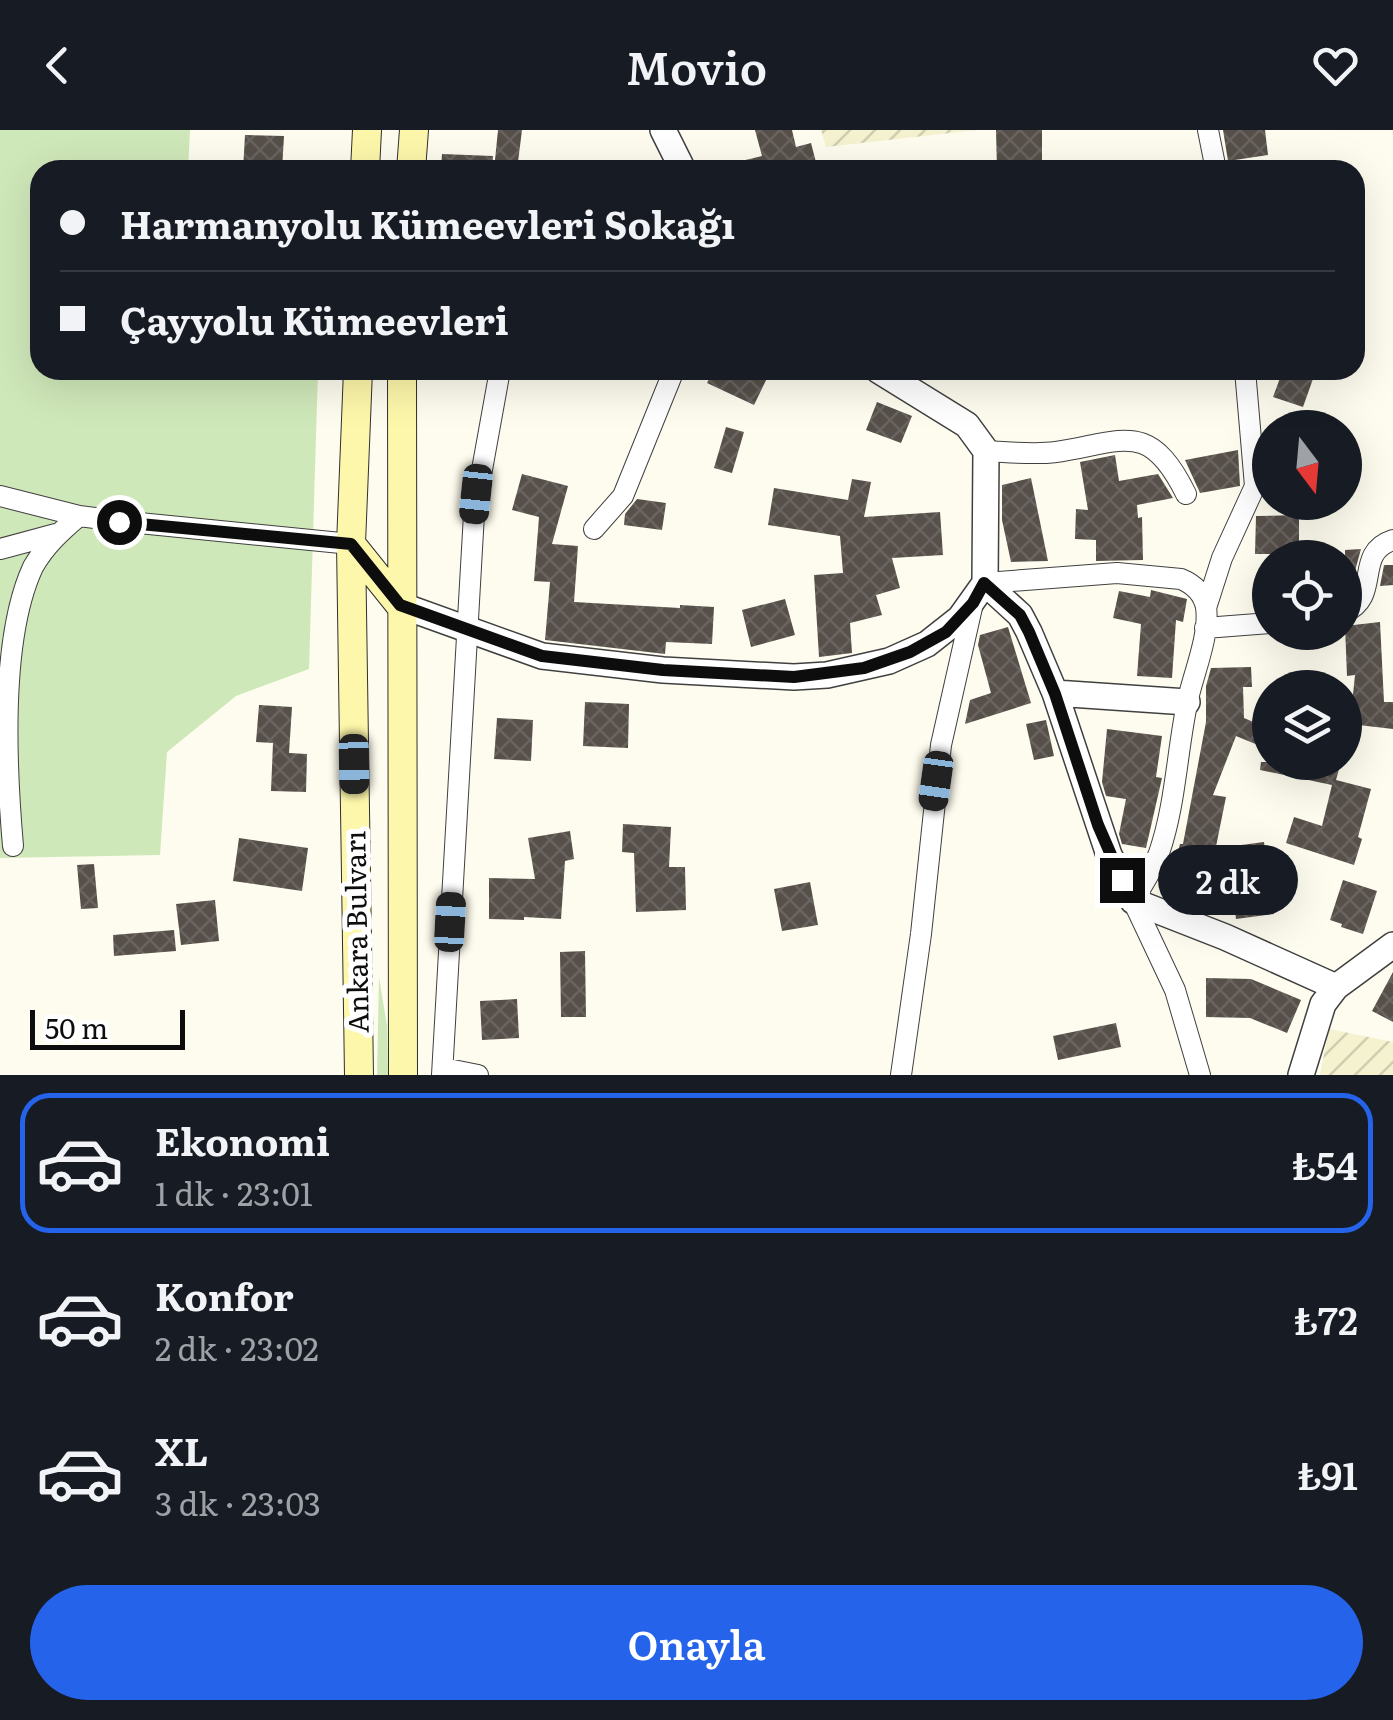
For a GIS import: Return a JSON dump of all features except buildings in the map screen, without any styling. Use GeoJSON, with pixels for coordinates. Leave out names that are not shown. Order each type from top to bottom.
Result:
{"type":"FeatureCollection","features":[{"type":"Feature","properties":{"kind":"main road"},"geometry":{"type":"LineString","coordinates":[[366,160],[367,130]]}},
{"type":"Feature","properties":{"kind":"main road"},"geometry":{"type":"LineString","coordinates":[[412,160],[414,130]]}},
{"type":"Feature","properties":{"kind":"main road","name":"Ankara Bulvarı"},"geometry":{"type":"LineString","coordinates":[[358,380],[351,544],[359,1075]]}},
{"type":"Feature","properties":{"kind":"main road","name":"Ankara Bulvarı"},"geometry":{"type":"LineString","coordinates":[[402,380],[403,1075]]}},
{"type":"Feature","properties":{"kind":"main road"},"geometry":{"type":"LineString","coordinates":[[351,544],[400,605]]}},
{"type":"Feature","properties":{"kind":"street"},"geometry":{"type":"LineString","coordinates":[[664,130],[678,160]]}},
{"type":"Feature","properties":{"kind":"street"},"geometry":{"type":"LineString","coordinates":[[1208,130],[1214,160]]}},
{"type":"Feature","properties":{"kind":"street"},"geometry":{"type":"LineString","coordinates":[[478,1075],[442,1071],[466,630],[479,473],[498,380]]}},
{"type":"Feature","properties":{"kind":"street"},"geometry":{"type":"LineString","coordinates":[[594,529],[623,496],[670,380]]}},
{"type":"Feature","properties":{"kind":"street"},"geometry":{"type":"LineString","coordinates":[[894,380],[967,425],[986,451],[979,593],[942,745],[901,1075]]}},
{"type":"Feature","properties":{"kind":"street"},"geometry":{"type":"LineString","coordinates":[[1133,901],[1158,854],[1205,618],[1222,558],[1255,486],[1246,380]]}},
{"type":"Feature","properties":{"kind":"street"},"geometry":{"type":"LineString","coordinates":[[986,451],[1038,453],[1106,440],[1134,440],[1160,455],[1186,494]]}},
{"type":"Feature","properties":{"kind":"street"},"geometry":{"type":"LineString","coordinates":[[0,496],[78,516],[351,544]]}},
{"type":"Feature","properties":{"kind":"street"},"geometry":{"type":"LineString","coordinates":[[13,846],[4,677],[22,586],[56,534],[78,516]]}},
{"type":"Feature","properties":{"kind":"street"},"geometry":{"type":"LineString","coordinates":[[0,549],[56,534]]}},
{"type":"Feature","properties":{"kind":"street"},"geometry":{"type":"LineString","coordinates":[[1362,600],[1373,554],[1378,546],[1393,540]]}},
{"type":"Feature","properties":{"kind":"street"},"geometry":{"type":"LineString","coordinates":[[400,605],[542,656],[663,670],[794,677],[828,675],[889,661],[927,644],[946,632],[979,593],[1117,573],[1167,576],[1191,583],[1201,595],[1205,618]]}},
{"type":"Feature","properties":{"kind":"street"},"geometry":{"type":"LineString","coordinates":[[979,593],[1020,615],[1055,694],[1098,825],[1175,990],[1200,1075]]}},
{"type":"Feature","properties":{"kind":"street"},"geometry":{"type":"LineString","coordinates":[[1205,618],[1252,622]]}},
{"type":"Feature","properties":{"kind":"street"},"geometry":{"type":"LineString","coordinates":[[1055,694],[1188,702]]}},
{"type":"Feature","properties":{"kind":"street"},"geometry":{"type":"LineString","coordinates":[[1133,901],[1336,987]]}},
{"type":"Feature","properties":{"kind":"street"},"geometry":{"type":"LineString","coordinates":[[1301,1075],[1323,1004],[1336,987],[1393,946]]}},
{"type":"Feature","properties":{"kind":"shaded area"},"geometry":{"type":"Polygon","coordinates":[[[821,130],[977,130],[826,147],[821,130]]]}},
{"type":"Feature","properties":{"kind":"shaded area"},"geometry":{"type":"Polygon","coordinates":[[[1329,1029],[1393,1042],[1393,1075],[1320,1075],[1329,1029]]]}},
{"type":"Feature","properties":{"kind":"green space"},"geometry":{"type":"Polygon","coordinates":[[[0,130],[190,130],[188,160],[30,160],[30,380],[318,380],[309,669],[236,696],[167,752],[160,855],[0,858],[0,130]]]}},
{"type":"Feature","properties":{"kind":"green space"},"geometry":{"type":"Polygon","coordinates":[[[379,977],[387,1026],[388,1075],[377,1075],[379,977]]]}},
{"type":"Feature","properties":{"kind":"route"},"geometry":{"type":"LineString","coordinates":[[119,522],[351,544],[400,605],[542,656],[618,667],[794,677],[864,668],[910,652],[946,632],[973,603],[984,583],[1020,615],[1029,632],[1055,694],[1109,855],[1122,880]]}}]}
